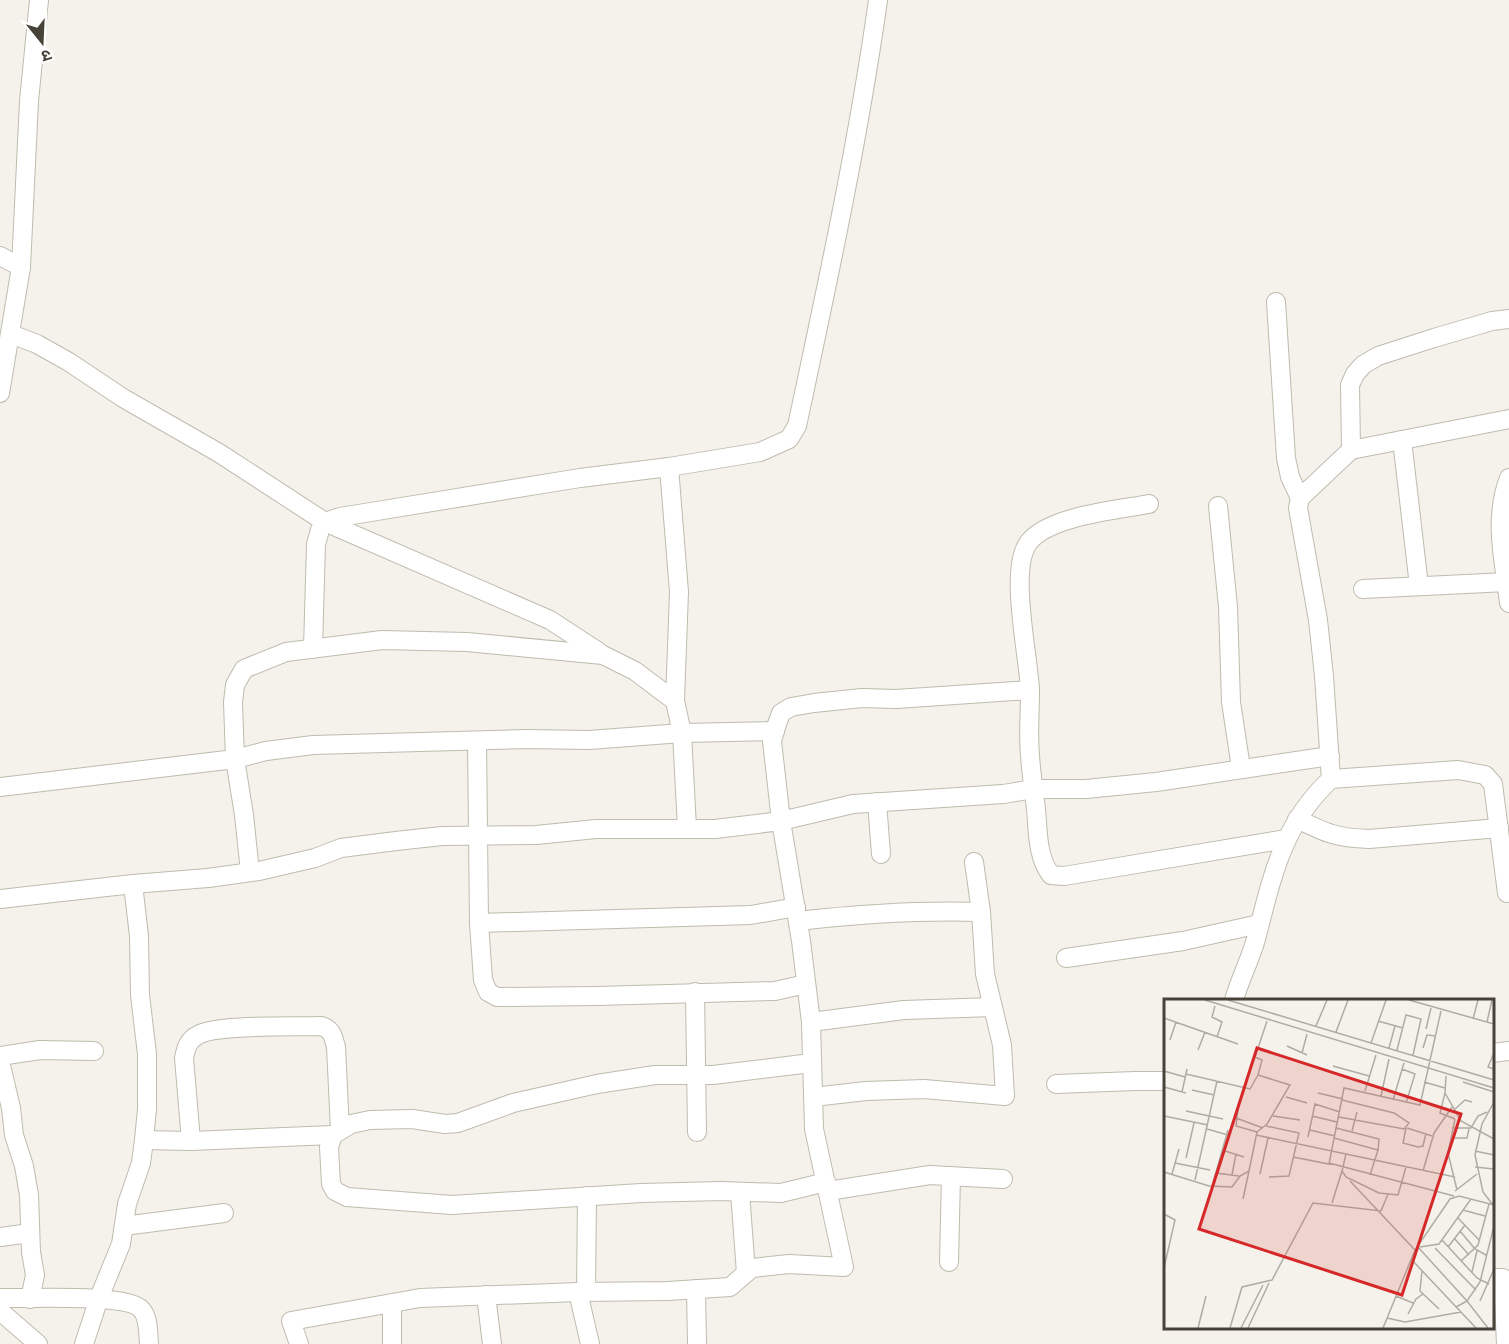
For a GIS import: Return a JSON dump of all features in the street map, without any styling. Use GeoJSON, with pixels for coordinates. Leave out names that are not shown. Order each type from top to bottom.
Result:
{"type":"FeatureCollection","features":[{"type":"Feature","properties":{"kind":"street"},"geometry":{"type":"LineString","coordinates":[[0,393],[2,367],[11,334],[21,267],[29,101],[39,0]]}},
{"type":"Feature","properties":{"kind":"street"},"geometry":{"type":"LineString","coordinates":[[313,649],[316,544],[325,522],[580,478],[669,467],[760,452],[789,439],[797,426],[858,125],[878,0]]}},
{"type":"Feature","properties":{"kind":"street"},"geometry":{"type":"LineString","coordinates":[[0,256],[21,267]]}},
{"type":"Feature","properties":{"kind":"street"},"geometry":{"type":"LineString","coordinates":[[1276,302],[1286,458],[1290,477],[1300,498],[1298,514],[1311,572],[1318,620],[1331,779]]}},
{"type":"Feature","properties":{"kind":"street"},"geometry":{"type":"LineString","coordinates":[[1351,450],[1350,385],[1355,374],[1363,365],[1378,356],[1434,338],[1492,321],[1509,319]]}},
{"type":"Feature","properties":{"kind":"street"},"geometry":{"type":"LineString","coordinates":[[11,334],[36,344],[69,362],[123,398],[219,453],[325,522],[550,620],[603,655],[635,671],[675,701]]}},
{"type":"Feature","properties":{"kind":"street"},"geometry":{"type":"LineString","coordinates":[[1300,498],[1351,450],[1509,419]]}},
{"type":"Feature","properties":{"kind":"street"},"geometry":{"type":"LineString","coordinates":[[1402,440],[1419,586]]}},
{"type":"Feature","properties":{"kind":"street"},"geometry":{"type":"LineString","coordinates":[[669,467],[679,592],[675,701],[682,733],[687,828]]}},
{"type":"Feature","properties":{"kind":"street"},"geometry":{"type":"LineString","coordinates":[[1509,478],[1503,493],[1499,518],[1509,603]]}},
{"type":"Feature","properties":{"kind":"street"},"geometry":{"type":"LineString","coordinates":[[1149,504],[1071,519],[1044,530],[1029,542],[1021,558],[1020,591],[1030,690],[1029,756],[1040,847],[1045,867],[1051,875],[1064,876],[1286,839]]}},
{"type":"Feature","properties":{"kind":"street"},"geometry":{"type":"LineString","coordinates":[[1218,506],[1228,607],[1231,702],[1241,768]]}},
{"type":"Feature","properties":{"kind":"street"},"geometry":{"type":"LineString","coordinates":[[1363,588],[1507,582]]}},
{"type":"Feature","properties":{"kind":"street"},"geometry":{"type":"LineString","coordinates":[[250,872],[235,759],[232,702],[235,685],[244,669],[286,652],[392,640],[467,642],[603,655]]}},
{"type":"Feature","properties":{"kind":"street"},"geometry":{"type":"LineString","coordinates":[[299,1344],[291,1321],[420,1298],[730,1287],[752,1268],[789,1264],[844,1267],[814,1129],[811,1022],[772,741],[775,731],[781,714],[791,707],[814,703],[862,698],[896,699],[1030,690]]}},
{"type":"Feature","properties":{"kind":"street"},"geometry":{"type":"LineString","coordinates":[[0,787],[235,759],[266,751],[313,745],[589,740],[682,733],[775,731]]}},
{"type":"Feature","properties":{"kind":"street"},"geometry":{"type":"LineString","coordinates":[[477,741],[479,923],[483,980],[488,992],[497,997],[598,996],[775,991],[806,984]]}},
{"type":"Feature","properties":{"kind":"street"},"geometry":{"type":"LineString","coordinates":[[0,899],[250,872],[315,858],[341,848],[442,836],[536,835],[596,829],[715,829],[782,821],[853,804],[1003,794],[1034,789],[1086,789],[1156,782],[1330,756]]}},
{"type":"Feature","properties":{"kind":"street"},"geometry":{"type":"LineString","coordinates":[[1234,999],[1286,839],[1297,819],[1319,790],[1331,779],[1458,770],[1485,775],[1493,784],[1507,893]]}},
{"type":"Feature","properties":{"kind":"street"},"geometry":{"type":"LineString","coordinates":[[877,802],[881,854]]}},
{"type":"Feature","properties":{"kind":"street"},"geometry":{"type":"LineString","coordinates":[[1297,819],[1332,836],[1350,839],[1499,828]]}},
{"type":"Feature","properties":{"kind":"street"},"geometry":{"type":"LineString","coordinates":[[813,1097],[866,1091],[924,1089],[1005,1096],[1002,1046],[985,974],[981,912],[974,862]]}},
{"type":"Feature","properties":{"kind":"street"},"geometry":{"type":"LineString","coordinates":[[84,1344],[99,1298],[121,1244],[127,1204],[141,1163],[144,1140],[147,1109],[147,1054],[140,995],[139,936],[134,884]]}},
{"type":"Feature","properties":{"kind":"street"},"geometry":{"type":"LineString","coordinates":[[479,923],[797,914],[841,916],[938,910],[981,912]]}},
{"type":"Feature","properties":{"kind":"street"},"geometry":{"type":"LineString","coordinates":[[1066,958],[1183,941],[1260,924]]}},
{"type":"Feature","properties":{"kind":"street"},"geometry":{"type":"LineString","coordinates":[[695,992],[697,1132]]}},
{"type":"Feature","properties":{"kind":"street"},"geometry":{"type":"LineString","coordinates":[[811,1022],[904,1010],[993,1007]]}},
{"type":"Feature","properties":{"kind":"street"},"geometry":{"type":"LineString","coordinates":[[191,1141],[184,1058],[186,1046],[200,1033],[217,1029],[321,1026],[328,1028],[333,1034],[336,1047],[337,1133]]}},
{"type":"Feature","properties":{"kind":"street"},"geometry":{"type":"LineString","coordinates":[[0,1056],[40,1050],[94,1051]]}},
{"type":"Feature","properties":{"kind":"street"},"geometry":{"type":"LineString","coordinates":[[1494,1053],[1509,1051]]}},
{"type":"Feature","properties":{"kind":"street"},"geometry":{"type":"LineString","coordinates":[[0,1061],[11,1108],[14,1135],[24,1166],[29,1195],[34,1275],[30,1299]]}},
{"type":"Feature","properties":{"kind":"street"},"geometry":{"type":"LineString","coordinates":[[811,1063],[713,1075],[655,1076],[597,1084],[513,1103],[458,1122],[445,1124],[412,1119],[370,1120],[351,1124],[337,1133],[329,1147],[331,1184],[335,1191],[348,1197],[452,1205],[641,1193],[781,1193],[930,1175],[1003,1179]]}},
{"type":"Feature","properties":{"kind":"street"},"geometry":{"type":"LineString","coordinates":[[1056,1084],[1164,1082]]}},
{"type":"Feature","properties":{"kind":"street"},"geometry":{"type":"LineString","coordinates":[[144,1140],[191,1141],[337,1133]]}},
{"type":"Feature","properties":{"kind":"street"},"geometry":{"type":"LineString","coordinates":[[949,1262],[951,1176]]}},
{"type":"Feature","properties":{"kind":"street"},"geometry":{"type":"LineString","coordinates":[[740,1192],[746,1273]]}},
{"type":"Feature","properties":{"kind":"street"},"geometry":{"type":"LineString","coordinates":[[587,1196],[582,1292],[590,1344]]}},
{"type":"Feature","properties":{"kind":"street"},"geometry":{"type":"LineString","coordinates":[[124,1226],[224,1213]]}},
{"type":"Feature","properties":{"kind":"street"},"geometry":{"type":"LineString","coordinates":[[0,1237],[30,1233]]}},
{"type":"Feature","properties":{"kind":"street"},"geometry":{"type":"LineString","coordinates":[[1502,1278],[1506,1344]]}},
{"type":"Feature","properties":{"kind":"street"},"geometry":{"type":"LineString","coordinates":[[696,1289],[697,1344]]}},
{"type":"Feature","properties":{"kind":"street"},"geometry":{"type":"LineString","coordinates":[[486,1295],[492,1344]]}},
{"type":"Feature","properties":{"kind":"street"},"geometry":{"type":"LineString","coordinates":[[0,1298],[99,1298],[127,1302],[136,1305],[146,1317],[149,1344]]}},
{"type":"Feature","properties":{"kind":"street"},"geometry":{"type":"LineString","coordinates":[[392,1303],[392,1344]]}},
{"type":"Feature","properties":{"kind":"street"},"geometry":{"type":"LineString","coordinates":[[0,1311],[39,1344]]}}]}
